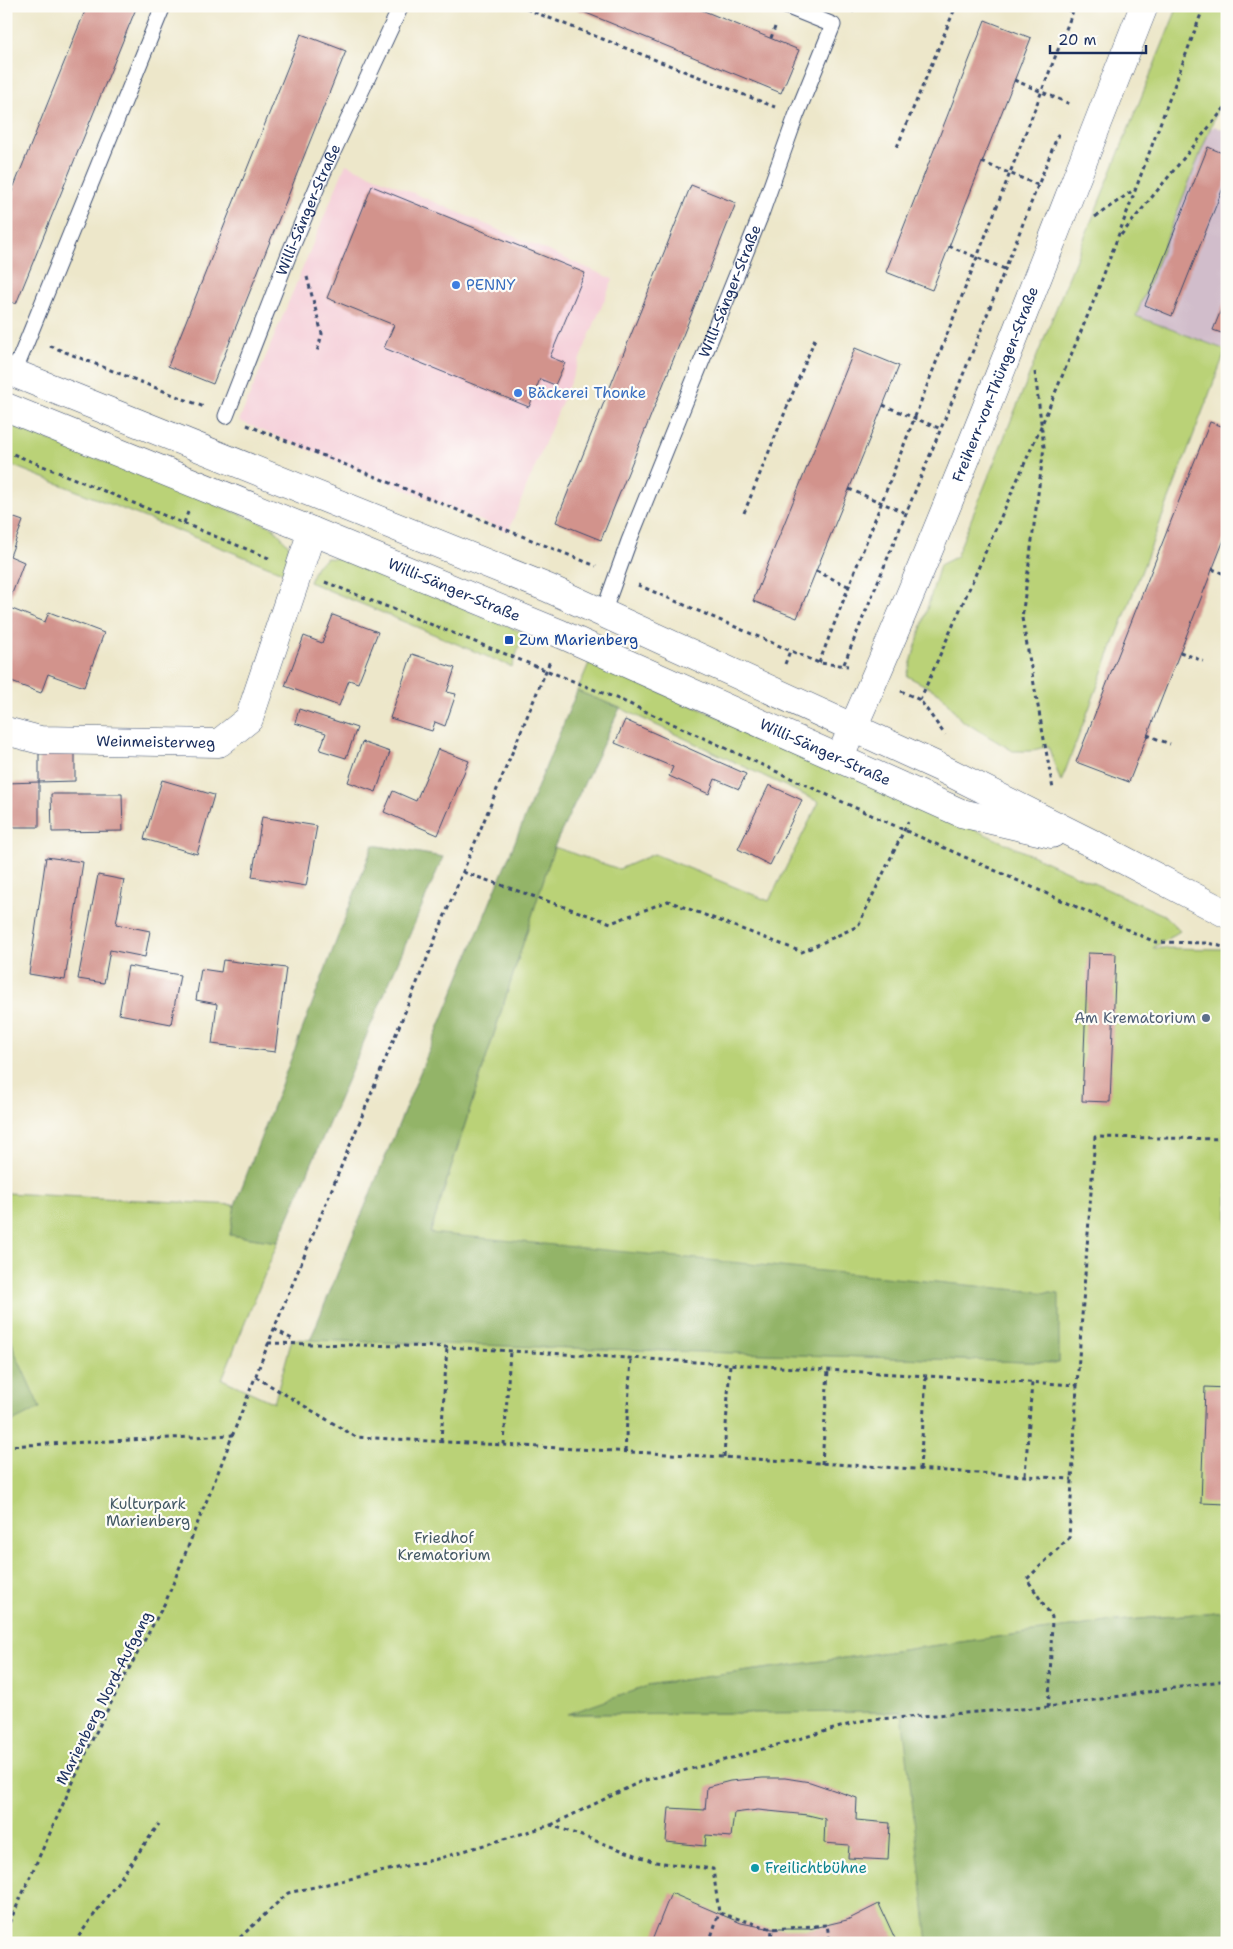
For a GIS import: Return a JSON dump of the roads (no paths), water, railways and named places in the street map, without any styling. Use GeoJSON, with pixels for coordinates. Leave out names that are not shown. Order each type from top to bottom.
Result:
{"type":"FeatureCollection","features":[{"type":"Feature","properties":{"kind":"main road","name":"Freiherr-von-Thüngen-Straße"},"geometry":{"type":"LineString","coordinates":[[839,759],[1004,366],[1037,277],[1144,6]]}},
{"type":"Feature","properties":{"kind":"main road","name":"Willi-Sänger-Straße"},"geometry":{"type":"LineString","coordinates":[[10,372],[465,554],[603,613],[939,767],[1096,844],[1227,914]]}},
{"type":"Feature","properties":{"kind":"main road","name":"Willi-Sänger-Straße"},"geometry":{"type":"LineString","coordinates":[[6,407],[561,634],[961,814],[1096,844]]}},
{"type":"Feature","properties":{"kind":"main road","name":"Weinmeisterweg"},"geometry":{"type":"LineString","coordinates":[[6,731],[40,740],[219,743],[249,719],[312,531]]}},
{"type":"Feature","properties":{"kind":"lane","name":"Willi-Sänger-Straße"},"geometry":{"type":"LineString","coordinates":[[10,372],[163,6]]}},
{"type":"Feature","properties":{"kind":"lane","name":"Willi-Sänger-Straße"},"geometry":{"type":"LineString","coordinates":[[226,416],[289,254],[338,140],[401,6]]}},
{"type":"Feature","properties":{"kind":"lane","name":"Willi-Sänger-Straße"},"geometry":{"type":"LineString","coordinates":[[603,613],[638,518],[760,218],[796,116],[833,25],[786,6]]}},
{"type":"Feature","properties":{"kind":"place","name":"PENNY"},"geometry":{"type":"Point","coordinates":[456,285]}},
{"type":"Feature","properties":{"kind":"place","name":"Bäckerei Thonke"},"geometry":{"type":"Point","coordinates":[518,393]}},
{"type":"Feature","properties":{"kind":"place","name":"Zum Marienberg"},"geometry":{"type":"Point","coordinates":[509,640]}},
{"type":"Feature","properties":{"kind":"place","name":"Am Krematorium"},"geometry":{"type":"Point","coordinates":[1206,1018]}},
{"type":"Feature","properties":{"kind":"place","name":"Freilichtbühne"},"geometry":{"type":"Point","coordinates":[755,1868]}},
{"type":"Feature","properties":{"kind":"park label","name":"Kulturpark Marienberg"},"geometry":{"type":"Point","coordinates":[148,1512]}},
{"type":"Feature","properties":{"kind":"park label","name":"Friedhof Krematorium"},"geometry":{"type":"Point","coordinates":[444,1546]}}]}
